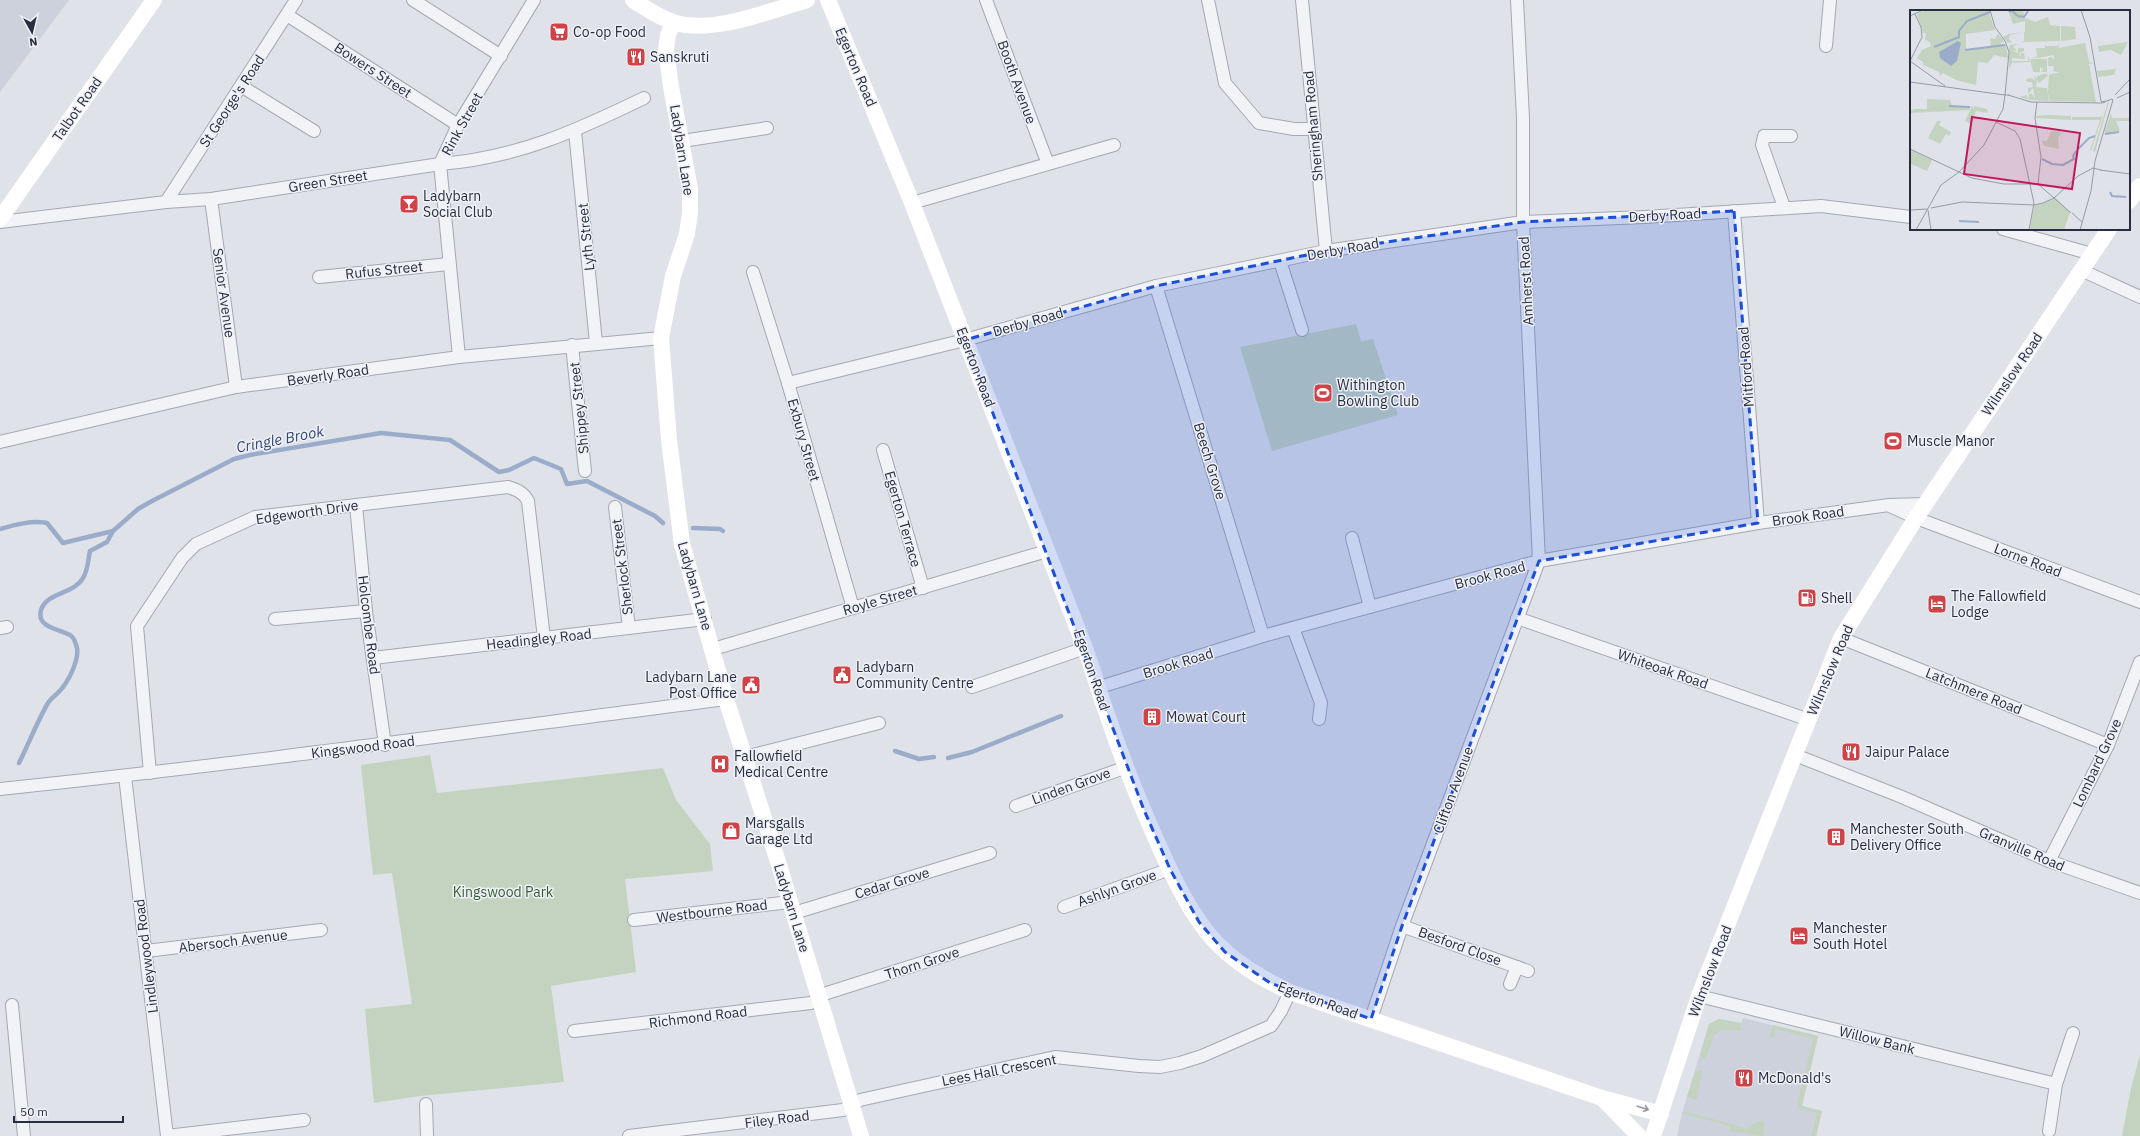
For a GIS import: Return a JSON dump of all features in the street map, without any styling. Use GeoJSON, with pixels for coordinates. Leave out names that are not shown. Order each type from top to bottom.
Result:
{"type":"FeatureCollection","features":[{"type":"Feature","properties":{"kind":"street","name":"Talbot Road"},"geometry":{"type":"LineString","coordinates":[[0,221],[154,0]]}},
{"type":"Feature","properties":{"kind":"street","name":"St George's Road"},"geometry":{"type":"LineString","coordinates":[[166,202],[296,0]]}},
{"type":"Feature","properties":{"kind":"street"},"geometry":{"type":"LineString","coordinates":[[413,0],[500,56]]}},
{"type":"Feature","properties":{"kind":"street","name":"Rink Street"},"geometry":{"type":"LineString","coordinates":[[459,357],[440,164],[458,125],[534,0]]}},
{"type":"Feature","properties":{"kind":"street"},"geometry":{"type":"LineString","coordinates":[[633,0],[649,11],[673,22],[699,27],[717,25],[806,0]]}},
{"type":"Feature","properties":{"kind":"street","name":"Egerton Road"},"geometry":{"type":"LineString","coordinates":[[828,0],[912,203],[1100,687],[1107,713],[1127,767],[1170,869],[1199,922],[1225,952],[1253,973],[1290,992],[1602,1098],[1633,1105],[1660,1114]]}},
{"type":"Feature","properties":{"kind":"street","name":"Booth Avenue"},"geometry":{"type":"LineString","coordinates":[[986,0],[1048,164]]}},
{"type":"Feature","properties":{"kind":"street"},"geometry":{"type":"LineString","coordinates":[[1208,0],[1225,83],[1258,124],[1294,129],[1313,129]]}},
{"type":"Feature","properties":{"kind":"street","name":"Sheringham Road"},"geometry":{"type":"LineString","coordinates":[[1302,0],[1313,129],[1326,251]]}},
{"type":"Feature","properties":{"kind":"street","name":"Amherst Road"},"geometry":{"type":"LineString","coordinates":[[1517,0],[1523,118],[1523,222],[1539,562]]}},
{"type":"Feature","properties":{"kind":"street"},"geometry":{"type":"LineString","coordinates":[[1826,46],[1830,0]]}},
{"type":"Feature","properties":{"kind":"street","name":"Bowers Street"},"geometry":{"type":"LineString","coordinates":[[287,14],[458,125]]}},
{"type":"Feature","properties":{"kind":"street","name":"Ladybarn Lane"},"geometry":{"type":"LineString","coordinates":[[673,22],[668,35],[666,50],[671,87],[690,190],[690,212],[687,234],[673,276],[661,338],[669,440],[682,544],[705,619],[726,699],[746,757],[792,907],[860,1136]]}},
{"type":"Feature","properties":{"kind":"street"},"geometry":{"type":"LineString","coordinates":[[241,86],[314,131]]}},
{"type":"Feature","properties":{"kind":"street","name":"Green Street"},"geometry":{"type":"LineString","coordinates":[[0,221],[166,202],[211,199],[440,164],[468,162],[528,149],[575,131],[644,98]]}},
{"type":"Feature","properties":{"kind":"street"},"geometry":{"type":"LineString","coordinates":[[682,141],[767,128]]}},
{"type":"Feature","properties":{"kind":"street","name":"Lyth Street"},"geometry":{"type":"LineString","coordinates":[[575,131],[596,343]]}},
{"type":"Feature","properties":{"kind":"street"},"geometry":{"type":"LineString","coordinates":[[1784,207],[1762,145],[1764,136],[1791,136]]}},
{"type":"Feature","properties":{"kind":"street"},"geometry":{"type":"LineString","coordinates":[[912,203],[1114,145]]}},
{"type":"Feature","properties":{"kind":"street"},"geometry":{"type":"LineString","coordinates":[[2130,200],[2140,186]]}},
{"type":"Feature","properties":{"kind":"street","name":"Senior Avenue"},"geometry":{"type":"LineString","coordinates":[[211,199],[236,387]]}},
{"type":"Feature","properties":{"kind":"street","name":"Derby Road"},"geometry":{"type":"LineString","coordinates":[[788,384],[965,340],[1156,286],[1326,251],[1523,222],[1821,206],[1910,217]]}},
{"type":"Feature","properties":{"kind":"street","name":"Mitford Road"},"geometry":{"type":"LineString","coordinates":[[1734,211],[1758,523]]}},
{"type":"Feature","properties":{"kind":"street"},"geometry":{"type":"LineString","coordinates":[[2007,230],[2092,254]]}},
{"type":"Feature","properties":{"kind":"street","name":"Wilmslow Road"},"geometry":{"type":"LineString","coordinates":[[1654,1136],[1699,996],[1841,638],[1925,504],[2108,230]]}},
{"type":"Feature","properties":{"kind":"street"},"geometry":{"type":"LineString","coordinates":[[1280,261],[1302,330]]}},
{"type":"Feature","properties":{"kind":"street","name":"Rufus Street"},"geometry":{"type":"LineString","coordinates":[[319,277],[450,264]]}},
{"type":"Feature","properties":{"kind":"street"},"geometry":{"type":"LineString","coordinates":[[2081,270],[2140,297]]}},
{"type":"Feature","properties":{"kind":"street","name":"Exbury Street"},"geometry":{"type":"LineString","coordinates":[[753,272],[788,384],[853,608]]}},
{"type":"Feature","properties":{"kind":"street","name":"Beech Grove"},"geometry":{"type":"LineString","coordinates":[[1156,286],[1263,636]]}},
{"type":"Feature","properties":{"kind":"street","name":"Beverly Road"},"geometry":{"type":"LineString","coordinates":[[0,442],[236,387],[459,357],[572,345],[661,338]]}},
{"type":"Feature","properties":{"kind":"street","name":"Shippey Street"},"geometry":{"type":"LineString","coordinates":[[572,345],[585,471]]}},
{"type":"Feature","properties":{"kind":"street","name":"Egerton Terrace"},"geometry":{"type":"LineString","coordinates":[[883,450],[923,588]]}},
{"type":"Feature","properties":{"kind":"street","name":"Edgeworth Drive"},"geometry":{"type":"LineString","coordinates":[[150,773],[137,626],[182,558],[196,544],[255,517],[508,487],[518,490],[528,501],[544,638]]}},
{"type":"Feature","properties":{"kind":"street","name":"Brook Road"},"geometry":{"type":"LineString","coordinates":[[1100,687],[1263,636],[1539,562],[1758,523],[1889,505],[1925,504]]}},
{"type":"Feature","properties":{"kind":"street","name":"Holcombe Road"},"geometry":{"type":"LineString","coordinates":[[356,505],[366,611],[385,745]]}},
{"type":"Feature","properties":{"kind":"street"},"geometry":{"type":"LineString","coordinates":[[1889,505],[1916,518]]}},
{"type":"Feature","properties":{"kind":"street","name":"Sherlock Street"},"geometry":{"type":"LineString","coordinates":[[615,507],[630,628]]}},
{"type":"Feature","properties":{"kind":"street","name":"Lorne Road"},"geometry":{"type":"LineString","coordinates":[[1916,518],[2140,602]]}},
{"type":"Feature","properties":{"kind":"street"},"geometry":{"type":"LineString","coordinates":[[1352,538],[1370,607]]}},
{"type":"Feature","properties":{"kind":"street","name":"Royle Street"},"geometry":{"type":"LineString","coordinates":[[713,649],[1047,551]]}},
{"type":"Feature","properties":{"kind":"street","name":"Clifton Avenue"},"geometry":{"type":"LineString","coordinates":[[1371,1019],[1402,926],[1539,562]]}},
{"type":"Feature","properties":{"kind":"street"},"geometry":{"type":"LineString","coordinates":[[275,620],[366,611]]}},
{"type":"Feature","properties":{"kind":"street","name":"Whiteoak Road"},"geometry":{"type":"LineString","coordinates":[[1517,618],[1809,720]]}},
{"type":"Feature","properties":{"kind":"street","name":"Headingley Road"},"geometry":{"type":"LineString","coordinates":[[373,658],[705,619]]}},
{"type":"Feature","properties":{"kind":"street"},"geometry":{"type":"LineString","coordinates":[[1293,628],[1321,703],[1319,719]]}},
{"type":"Feature","properties":{"kind":"street","name":"Latchmere Road"},"geometry":{"type":"LineString","coordinates":[[1841,638],[2108,745]]}},
{"type":"Feature","properties":{"kind":"street"},"geometry":{"type":"LineString","coordinates":[[972,687],[1085,648]]}},
{"type":"Feature","properties":{"kind":"street","name":"Lombard Grove"},"geometry":{"type":"LineString","coordinates":[[2049,861],[2108,745],[2140,662]]}},
{"type":"Feature","properties":{"kind":"street","name":"Kingswood Road"},"geometry":{"type":"LineString","coordinates":[[0,789],[125,776],[385,745],[726,699]]}},
{"type":"Feature","properties":{"kind":"street"},"geometry":{"type":"LineString","coordinates":[[746,757],[879,723]]}},
{"type":"Feature","properties":{"kind":"street","name":"Granville Road"},"geometry":{"type":"LineString","coordinates":[[1795,755],[1902,798],[2049,861],[2140,893]]}},
{"type":"Feature","properties":{"kind":"street","name":"Linden Grove"},"geometry":{"type":"LineString","coordinates":[[1016,806],[1127,767]]}},
{"type":"Feature","properties":{"kind":"street","name":"Lindleywood Road"},"geometry":{"type":"LineString","coordinates":[[125,776],[167,1136]]}},
{"type":"Feature","properties":{"kind":"street","name":"Cedar Grove"},"geometry":{"type":"LineString","coordinates":[[792,907],[990,853]]}},
{"type":"Feature","properties":{"kind":"street","name":"Ashlyn Grove"},"geometry":{"type":"LineString","coordinates":[[1064,907],[1170,869]]}},
{"type":"Feature","properties":{"kind":"street","name":"Westbourne Road"},"geometry":{"type":"LineString","coordinates":[[634,920],[792,907]]}},
{"type":"Feature","properties":{"kind":"street","name":"Besford Close"},"geometry":{"type":"LineString","coordinates":[[1402,926],[1522,969],[1510,984]]}},
{"type":"Feature","properties":{"kind":"street","name":"Abersoch Avenue"},"geometry":{"type":"LineString","coordinates":[[146,951],[321,930]]}},
{"type":"Feature","properties":{"kind":"street","name":"Thorn Grove"},"geometry":{"type":"LineString","coordinates":[[819,997],[1025,930]]}},
{"type":"Feature","properties":{"kind":"street","name":"Lees Hall Crescent"},"geometry":{"type":"LineString","coordinates":[[852,1105],[860,1100],[1055,1057],[1139,1066],[1160,1067],[1180,1063],[1202,1056],[1271,1026],[1290,992]]}},
{"type":"Feature","properties":{"kind":"street","name":"Willow Bank"},"geometry":{"type":"LineString","coordinates":[[1699,996],[2056,1084]]}},
{"type":"Feature","properties":{"kind":"street","name":"Richmond Road"},"geometry":{"type":"LineString","coordinates":[[574,1031],[811,1003],[819,997]]}},
{"type":"Feature","properties":{"kind":"street"},"geometry":{"type":"LineString","coordinates":[[12,1005],[24,1136]]}},
{"type":"Feature","properties":{"kind":"street"},"geometry":{"type":"LineString","coordinates":[[2049,1131],[2056,1084],[2073,1033]]}},
{"type":"Feature","properties":{"kind":"street","name":"Egerton Road"},"geometry":{"type":"LineString","coordinates":[[1602,1098],[1639,1136]]}},
{"type":"Feature","properties":{"kind":"street"},"geometry":{"type":"LineString","coordinates":[[426,1104],[428,1136]]}},
{"type":"Feature","properties":{"kind":"street","name":"Filey Road"},"geometry":{"type":"LineString","coordinates":[[629,1136],[843,1110],[852,1105]]}},
{"type":"Feature","properties":{"kind":"street"},"geometry":{"type":"LineString","coordinates":[[167,1136],[304,1120]]}},
{"type":"Feature","properties":{"kind":"highlighted area"},"geometry":{"type":"Polygon","coordinates":[[[1734,211],[1758,523],[1539,561],[1402,926],[1371,1019],[1270,983],[1225,952],[1199,922],[1170,869],[1144,810],[965,340],[1156,286],[1326,251],[1523,222],[1734,211]]]}},
{"type":"Feature","properties":{"kind":"shaded area"},"geometry":{"type":"Polygon","coordinates":[[[0,0],[69,0],[0,92],[0,0]]]}},
{"type":"Feature","properties":{"kind":"shaded area"},"geometry":{"type":"Polygon","coordinates":[[[1743,1018],[1818,1036],[1802,1106],[1822,1111],[1816,1136],[1677,1136],[1682,1113],[1709,1024],[1719,1019],[1741,1023],[1743,1018]]]}},
{"type":"Feature","properties":{"kind":"green space","name":"Withington Bowling Club"},"geometry":{"type":"Polygon","coordinates":[[[1356,324],[1361,341],[1373,339],[1398,415],[1272,451],[1240,347],[1356,324]]]}},
{"type":"Feature","properties":{"kind":"green space","name":"Kingswood Park"},"geometry":{"type":"Polygon","coordinates":[[[430,755],[437,793],[663,768],[676,800],[710,844],[713,871],[625,879],[636,972],[551,986],[564,1082],[420,1096],[374,1103],[365,1009],[412,1004],[392,873],[373,875],[361,765],[430,755]]]}},
{"type":"Feature","properties":{"kind":"green space"},"geometry":{"type":"Polygon","coordinates":[[[1719,1019],[1741,1023],[1740,1031],[1722,1030],[1714,1035],[1705,1061],[1700,1055],[1709,1024],[1719,1019]]]}},
{"type":"Feature","properties":{"kind":"green space"},"geometry":{"type":"Polygon","coordinates":[[[1773,1025],[1818,1036],[1802,1106],[1822,1111],[1816,1136],[1811,1136],[1817,1113],[1798,1108],[1797,1104],[1813,1039],[1776,1029],[1774,1038],[1771,1037],[1770,1034],[1773,1025]]]}},
{"type":"Feature","properties":{"kind":"green space"},"geometry":{"type":"Polygon","coordinates":[[[2140,1055],[2140,1136],[2122,1136],[2131,1088],[2140,1055]]]}},
{"type":"Feature","properties":{"kind":"green space"},"geometry":{"type":"Polygon","coordinates":[[[1702,1070],[1697,1100],[1687,1097],[1695,1072],[1702,1070]]]}},
{"type":"Feature","properties":{"kind":"green space"},"geometry":{"type":"Polygon","coordinates":[[[1689,1112],[1748,1129],[1758,1121],[1764,1122],[1763,1136],[1729,1131],[1730,1126],[1682,1113],[1689,1112]]]}},
{"type":"Feature","properties":{"kind":"waterway","name":"Cringle Brook"},"geometry":{"type":"LineString","coordinates":[[19,763],[44,710],[66,683],[77,657],[77,648],[75,641],[71,636],[50,627],[42,621],[40,616],[44,604],[55,596],[79,583],[86,572],[90,551],[107,542],[113,531],[138,509],[234,459],[381,433],[450,440],[499,472],[509,470],[534,458],[561,469],[567,484],[587,481],[655,516],[663,523]]}},
{"type":"Feature","properties":{"kind":"waterway"},"geometry":{"type":"LineString","coordinates":[[0,529],[29,523],[47,523],[63,543],[113,531]]}},
{"type":"Feature","properties":{"kind":"waterway","name":"Cringle Brook"},"geometry":{"type":"LineString","coordinates":[[693,528],[720,529],[723,531]]}},
{"type":"Feature","properties":{"kind":"waterway"},"geometry":{"type":"LineString","coordinates":[[948,758],[972,752],[1061,716]]}},
{"type":"Feature","properties":{"kind":"waterway"},"geometry":{"type":"LineString","coordinates":[[895,751],[919,759],[934,757]]}},
{"type":"Feature","properties":{"kind":"place","name":"Co-op Food"},"geometry":{"type":"Point","coordinates":[559,32]}},
{"type":"Feature","properties":{"kind":"place","name":"Sanskruti"},"geometry":{"type":"Point","coordinates":[636,57]}},
{"type":"Feature","properties":{"kind":"place","name":"Ladybarn Social Club"},"geometry":{"type":"Point","coordinates":[409,204]}},
{"type":"Feature","properties":{"kind":"place","name":"Withington Bowling Club"},"geometry":{"type":"Point","coordinates":[1323,393]}},
{"type":"Feature","properties":{"kind":"place","name":"Muscle Manor"},"geometry":{"type":"Point","coordinates":[1893,441]}},
{"type":"Feature","properties":{"kind":"place","name":"Shell"},"geometry":{"type":"Point","coordinates":[1807,598]}},
{"type":"Feature","properties":{"kind":"place","name":"The Fallowfield Lodge"},"geometry":{"type":"Point","coordinates":[1937,604]}},
{"type":"Feature","properties":{"kind":"place","name":"Ladybarn Community Centre"},"geometry":{"type":"Point","coordinates":[842,675]}},
{"type":"Feature","properties":{"kind":"place","name":"Ladybarn Lane Post Office"},"geometry":{"type":"Point","coordinates":[751,685]}},
{"type":"Feature","properties":{"kind":"place","name":"Mowat Court"},"geometry":{"type":"Point","coordinates":[1152,717]}},
{"type":"Feature","properties":{"kind":"place","name":"Jaipur Palace"},"geometry":{"type":"Point","coordinates":[1851,752]}},
{"type":"Feature","properties":{"kind":"place","name":"Fallowfield Medical Centre"},"geometry":{"type":"Point","coordinates":[720,764]}},
{"type":"Feature","properties":{"kind":"place","name":"Marsgalls Garage Ltd"},"geometry":{"type":"Point","coordinates":[731,831]}},
{"type":"Feature","properties":{"kind":"place","name":"Manchester South Delivery Office"},"geometry":{"type":"Point","coordinates":[1836,837]}},
{"type":"Feature","properties":{"kind":"place","name":"Manchester South Hotel"},"geometry":{"type":"Point","coordinates":[1799,936]}},
{"type":"Feature","properties":{"kind":"place","name":"McDonald's"},"geometry":{"type":"Point","coordinates":[1744,1078]}}]}
